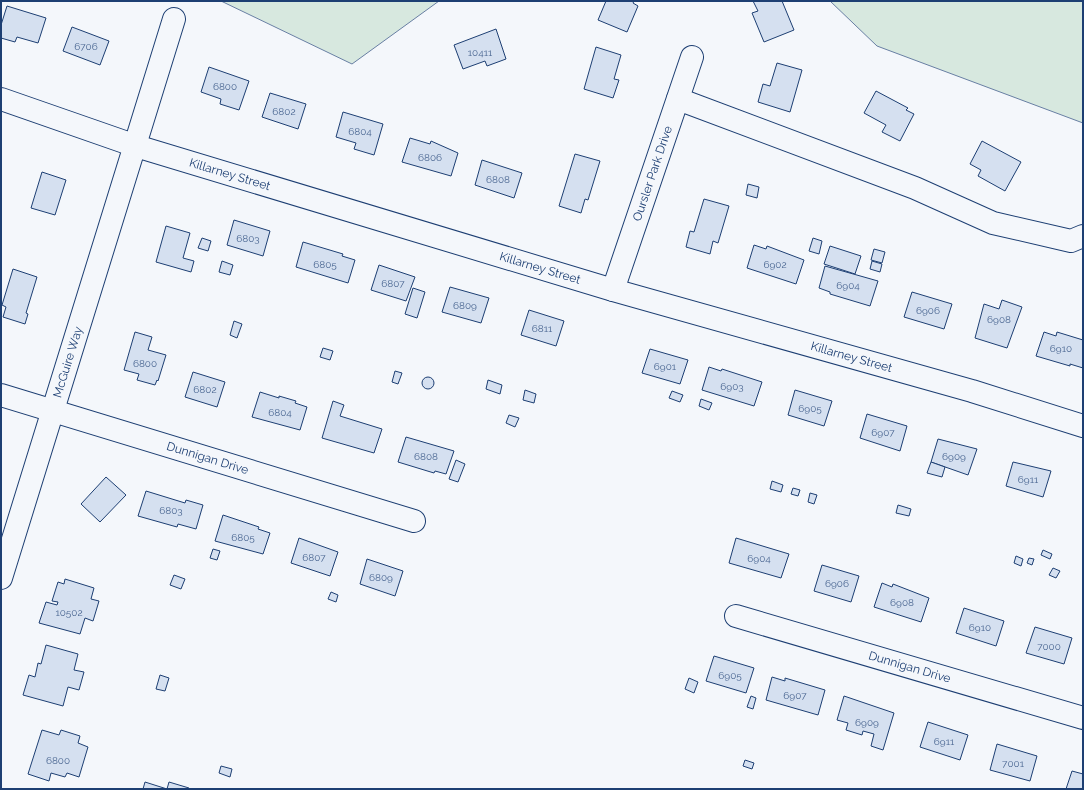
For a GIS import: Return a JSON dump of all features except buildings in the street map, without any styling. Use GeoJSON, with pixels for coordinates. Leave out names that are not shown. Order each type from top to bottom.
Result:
{"type":"FeatureCollection","features":[{"type":"Feature","properties":{"kind":"street","name":"McGuire Way"},"geometry":{"type":"LineString","coordinates":[[1,578],[51,411],[136,146],[174,19]]}},
{"type":"Feature","properties":{"kind":"street","name":"Oursler Park Drive"},"geometry":{"type":"LineString","coordinates":[[613,290],[692,57]]}},
{"type":"Feature","properties":{"kind":"street","name":"Killarney Street"},"geometry":{"type":"LineString","coordinates":[[1,98],[136,146],[613,290],[972,392],[1083,426]]}},
{"type":"Feature","properties":{"kind":"street"},"geometry":{"type":"LineString","coordinates":[[678,99],[915,188],[993,223],[1071,241],[1083,236]]}},
{"type":"Feature","properties":{"kind":"street","name":"Dunnigan Drive"},"geometry":{"type":"LineString","coordinates":[[1,395],[414,521]]}},
{"type":"Feature","properties":{"kind":"street","name":"Dunnigan Drive"},"geometry":{"type":"LineString","coordinates":[[736,616],[1083,718]]}},
{"type":"Feature","properties":{"kind":"shaded area"},"geometry":{"type":"Polygon","coordinates":[[[221,1],[439,1],[352,64],[221,1]]]}},
{"type":"Feature","properties":{"kind":"shaded area"},"geometry":{"type":"Polygon","coordinates":[[[830,1],[1083,1],[1083,123],[877,46],[830,1]]]}}]}
